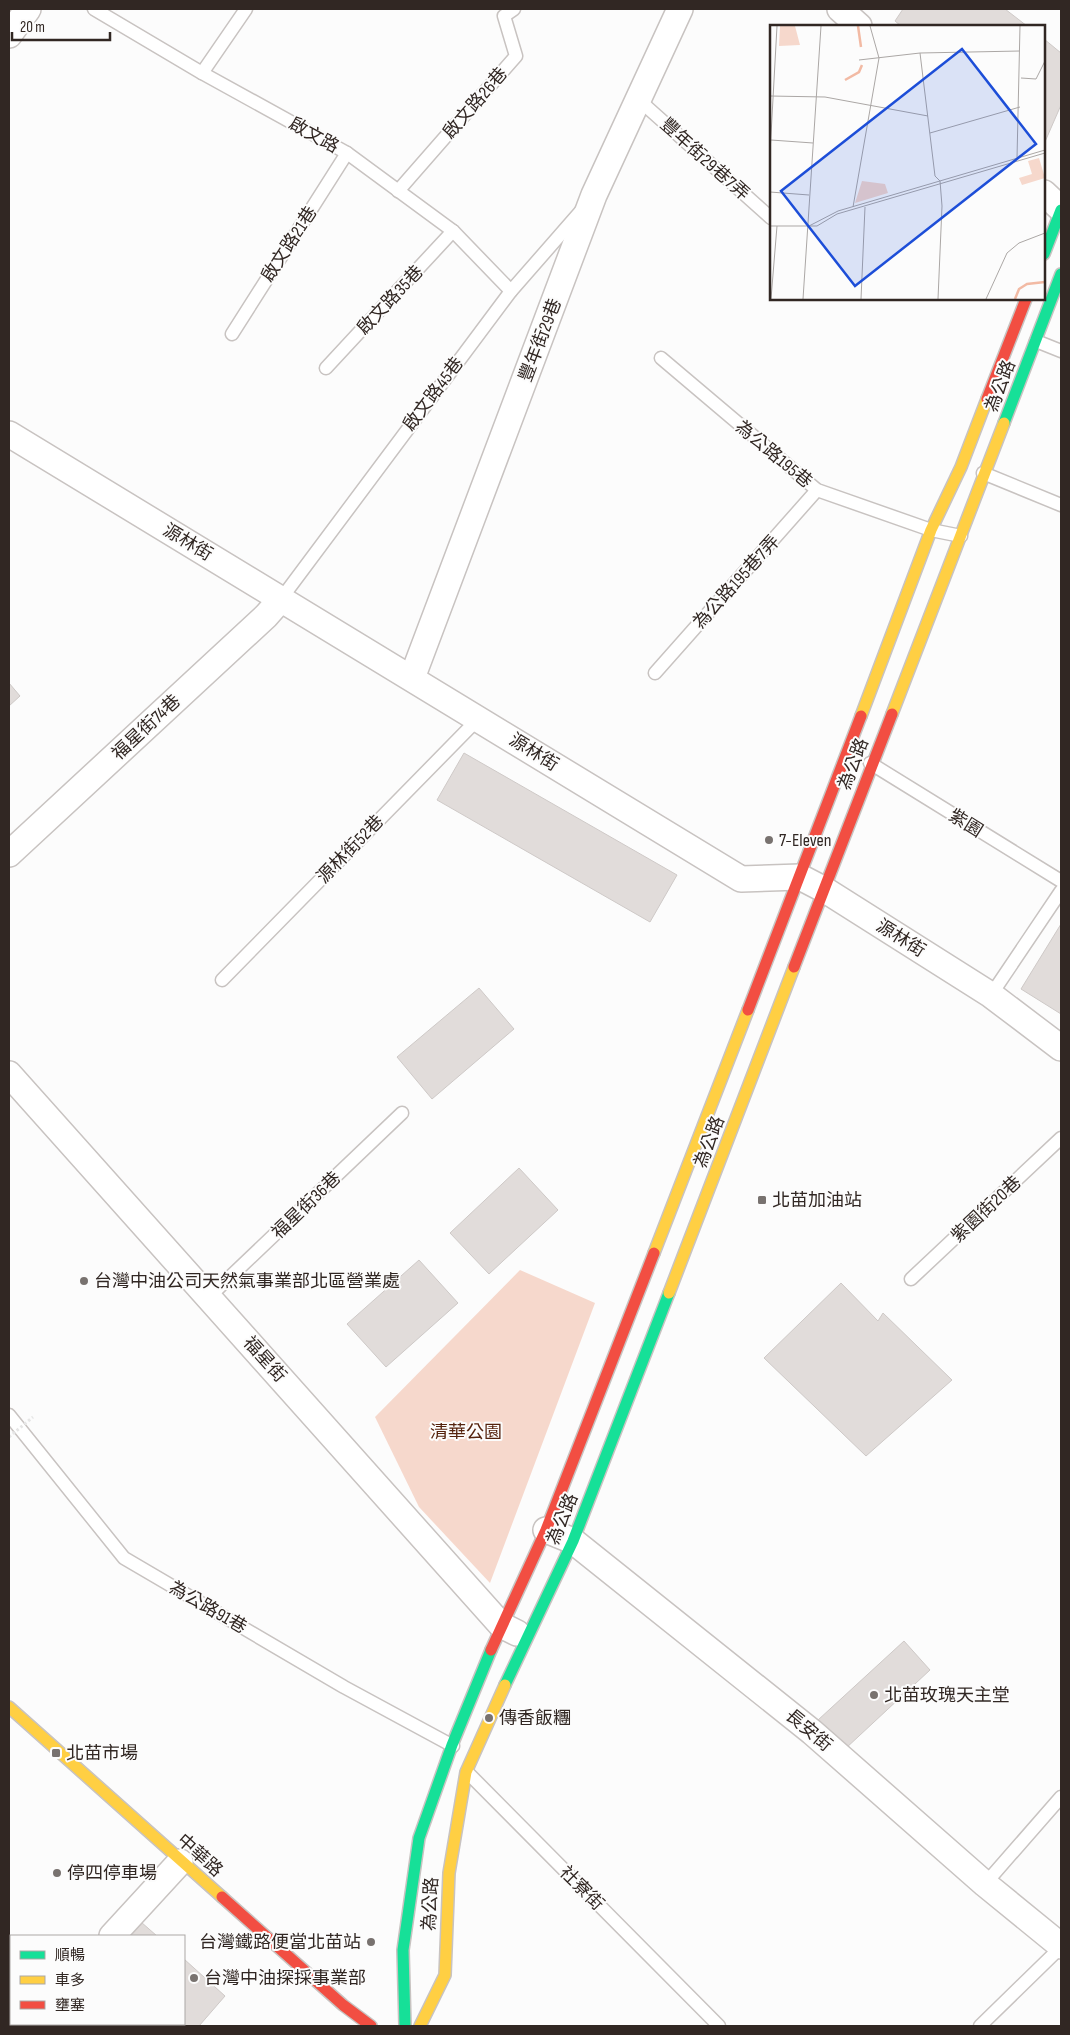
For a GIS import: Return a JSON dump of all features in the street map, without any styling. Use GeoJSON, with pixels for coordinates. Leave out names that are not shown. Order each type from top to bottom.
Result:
{"type":"FeatureCollection","features":[{"type":"Feature","properties":{"kind":"street"},"geometry":{"type":"LineString","coordinates":[[9,34],[28,9]]}},
{"type":"Feature","properties":{"kind":"street","name":"豐年街29巷"},"geometry":{"type":"LineString","coordinates":[[412,678],[594,196],[680,9]]}},
{"type":"Feature","properties":{"kind":"street"},"geometry":{"type":"LineString","coordinates":[[840,9],[858,25]]}},
{"type":"Feature","properties":{"kind":"street"},"geometry":{"type":"LineString","coordinates":[[1045,194],[1061,209],[1045,251]]}},
{"type":"Feature","properties":{"kind":"street","name":"為公路"},"geometry":{"type":"LineString","coordinates":[[420,2026],[444,1975],[449,1873],[466,1772],[526,1638],[573,1541],[825,890],[871,764],[986,474],[1061,274]]}},
{"type":"Feature","properties":{"kind":"street","name":"為公路"},"geometry":{"type":"LineString","coordinates":[[405,2026],[403,1950],[419,1838],[452,1745],[501,1625],[546,1530],[800,877],[931,530],[961,467],[1026,300]]}},
{"type":"Feature","properties":{"kind":"street","name":"源林街"},"geometry":{"type":"LineString","coordinates":[[9,434],[479,718],[740,879],[800,877],[825,890],[991,995],[1061,1048]]}},
{"type":"Feature","properties":{"kind":"street","name":"福星街74巷"},"geometry":{"type":"LineString","coordinates":[[9,854],[266,616],[281,599]]}},
{"type":"Feature","properties":{"kind":"street","name":"福星街"},"geometry":{"type":"LineString","coordinates":[[9,1074],[501,1625],[526,1638]]}},
{"type":"Feature","properties":{"kind":"street","name":"長安街"},"geometry":{"type":"LineString","coordinates":[[546,1530],[573,1541],[812,1732],[985,1884],[1061,1947]]}},
{"type":"Feature","properties":{"kind":"street","name":"中華路"},"geometry":{"type":"LineString","coordinates":[[9,1707],[180,1862],[343,2005],[371,2026]]}},
{"type":"Feature","properties":{"kind":"street"},"geometry":{"type":"LineString","coordinates":[[113,1935],[180,1862]]}},
{"type":"Feature","properties":{"kind":"lane","name":"啟文路"},"geometry":{"type":"LineString","coordinates":[[94,9],[202,73],[347,153],[453,231],[511,291]]}},
{"type":"Feature","properties":{"kind":"lane"},"geometry":{"type":"LineString","coordinates":[[202,73],[246,9]]}},
{"type":"Feature","properties":{"kind":"lane","name":"啟文路26巷"},"geometry":{"type":"LineString","coordinates":[[398,191],[516,56],[504,16],[514,9]]}},
{"type":"Feature","properties":{"kind":"lane","name":"豐年街29巷7弄"},"geometry":{"type":"LineString","coordinates":[[639,100],[770,217]]}},
{"type":"Feature","properties":{"kind":"lane","name":"啟文路21巷"},"geometry":{"type":"LineString","coordinates":[[232,334],[347,153]]}},
{"type":"Feature","properties":{"kind":"lane","name":"啟文路45巷"},"geometry":{"type":"LineString","coordinates":[[281,599],[511,291],[594,196]]}},
{"type":"Feature","properties":{"kind":"lane","name":"啟文路35巷"},"geometry":{"type":"LineString","coordinates":[[326,368],[453,231]]}},
{"type":"Feature","properties":{"kind":"lane"},"geometry":{"type":"LineString","coordinates":[[1036,341],[1061,352]]}},
{"type":"Feature","properties":{"kind":"lane","name":"為公路195巷"},"geometry":{"type":"LineString","coordinates":[[661,358],[817,490],[931,530],[961,536]]}},
{"type":"Feature","properties":{"kind":"lane"},"geometry":{"type":"LineString","coordinates":[[961,467],[986,474],[1061,505]]}},
{"type":"Feature","properties":{"kind":"lane","name":"為公路195巷7弄"},"geometry":{"type":"LineString","coordinates":[[655,673],[817,490]]}},
{"type":"Feature","properties":{"kind":"lane","name":"源林街52巷"},"geometry":{"type":"LineString","coordinates":[[222,980],[479,718]]}},
{"type":"Feature","properties":{"kind":"lane","name":"紫園"},"geometry":{"type":"LineString","coordinates":[[846,754],[871,764],[1061,881]]}},
{"type":"Feature","properties":{"kind":"lane"},"geometry":{"type":"LineString","coordinates":[[991,995],[1061,891]]}},
{"type":"Feature","properties":{"kind":"lane","name":"福星街36巷"},"geometry":{"type":"LineString","coordinates":[[210,1297],[402,1114]]}},
{"type":"Feature","properties":{"kind":"lane","name":"紫園街20巷"},"geometry":{"type":"LineString","coordinates":[[912,1279],[1061,1138]]}},
{"type":"Feature","properties":{"kind":"lane","name":"為公路91巷"},"geometry":{"type":"LineString","coordinates":[[9,1415],[124,1558],[344,1687],[452,1745]]}},
{"type":"Feature","properties":{"kind":"lane","name":"社寮街"},"geometry":{"type":"LineString","coordinates":[[452,1745],[466,1772],[719,2026]]}},
{"type":"Feature","properties":{"kind":"lane"},"geometry":{"type":"LineString","coordinates":[[985,1884],[1061,1796]]}},
{"type":"Feature","properties":{"kind":"lane"},"geometry":{"type":"LineString","coordinates":[[980,2026],[1061,1947]]}},
{"type":"Feature","properties":{"kind":"path"},"geometry":{"type":"LineString","coordinates":[[9,1437],[33,1417]]}},
{"type":"Feature","properties":{"kind":"green space","name":"清華公園"},"geometry":{"type":"Polygon","coordinates":[[[520,1270],[595,1303],[490,1583],[419,1507],[375,1417],[520,1270]]]}},
{"type":"Feature","properties":{"kind":"building"},"geometry":{"type":"Polygon","coordinates":[[[903,9],[1005,9],[1026,25],[900,25],[895,21],[903,9]]]}},
{"type":"Feature","properties":{"kind":"building"},"geometry":{"type":"Polygon","coordinates":[[[1045,40],[1061,53],[1061,105],[1045,142],[1045,40]]]}},
{"type":"Feature","properties":{"kind":"building"},"geometry":{"type":"Polygon","coordinates":[[[9,683],[20,696],[9,706],[9,683]]]}},
{"type":"Feature","properties":{"kind":"building"},"geometry":{"type":"Polygon","coordinates":[[[464,753],[677,875],[650,922],[437,800],[464,753]]]}},
{"type":"Feature","properties":{"kind":"building"},"geometry":{"type":"Polygon","coordinates":[[[1061,924],[1061,1014],[1021,989],[1061,924]]]}},
{"type":"Feature","properties":{"kind":"building"},"geometry":{"type":"Polygon","coordinates":[[[479,988],[514,1029],[432,1099],[397,1057],[479,988]]]}},
{"type":"Feature","properties":{"kind":"building"},"geometry":{"type":"Polygon","coordinates":[[[519,1168],[558,1210],[489,1274],[450,1233],[519,1168]]]}},
{"type":"Feature","properties":{"kind":"building"},"geometry":{"type":"Polygon","coordinates":[[[419,1260],[458,1303],[386,1367],[347,1324],[419,1260]]]}},
{"type":"Feature","properties":{"kind":"building"},"geometry":{"type":"Polygon","coordinates":[[[841,1283],[878,1321],[883,1313],[952,1380],[866,1456],[764,1358],[841,1283]]]}},
{"type":"Feature","properties":{"kind":"building","name":"北苗玫瑰天主堂"},"geometry":{"type":"Polygon","coordinates":[[[904,1641],[930,1670],[845,1749],[818,1720],[904,1641]]]}},
{"type":"Feature","properties":{"kind":"building"},"geometry":{"type":"Polygon","coordinates":[[[141,1922],[156,1935],[130,1935],[141,1922]]]}},
{"type":"Feature","properties":{"kind":"building","name":"台灣中油探採事業部"},"geometry":{"type":"Polygon","coordinates":[[[185,1960],[225,1996],[199,2026],[50,2026],[185,2025],[185,1960]]]}},
{"type":"Feature","properties":{"kind":"traffic: fast"},"geometry":{"type":"LineString","coordinates":[[1045,251],[1061,210]]}},
{"type":"Feature","properties":{"kind":"traffic: fast"},"geometry":{"type":"LineString","coordinates":[[1004,423],[1061,274]]}},
{"type":"Feature","properties":{"kind":"traffic: fast"},"geometry":{"type":"LineString","coordinates":[[505,1685],[573,1541],[669,1293]]}},
{"type":"Feature","properties":{"kind":"traffic: fast"},"geometry":{"type":"LineString","coordinates":[[405,2026],[403,1950],[419,1838],[452,1745],[491,1650]]}},
{"type":"Feature","properties":{"kind":"traffic: slow"},"geometry":{"type":"LineString","coordinates":[[861,716],[931,530],[961,467],[987,399]]}},
{"type":"Feature","properties":{"kind":"traffic: slow"},"geometry":{"type":"LineString","coordinates":[[892,714],[1004,423]]}},
{"type":"Feature","properties":{"kind":"traffic: slow"},"geometry":{"type":"LineString","coordinates":[[669,1293],[794,967]]}},
{"type":"Feature","properties":{"kind":"traffic: slow"},"geometry":{"type":"LineString","coordinates":[[654,1253],[748,1010]]}},
{"type":"Feature","properties":{"kind":"traffic: slow"},"geometry":{"type":"LineString","coordinates":[[420,2026],[445,1975],[449,1873],[466,1772],[505,1685]]}},
{"type":"Feature","properties":{"kind":"traffic: slow"},"geometry":{"type":"LineString","coordinates":[[9,1707],[222,1897]]}},
{"type":"Feature","properties":{"kind":"traffic: jam"},"geometry":{"type":"LineString","coordinates":[[987,399],[1026,300]]}},
{"type":"Feature","properties":{"kind":"traffic: jam"},"geometry":{"type":"LineString","coordinates":[[794,967],[892,714]]}},
{"type":"Feature","properties":{"kind":"traffic: jam"},"geometry":{"type":"LineString","coordinates":[[748,1010],[861,716]]}},
{"type":"Feature","properties":{"kind":"traffic: jam"},"geometry":{"type":"LineString","coordinates":[[491,1650],[546,1530],[654,1253]]}},
{"type":"Feature","properties":{"kind":"traffic: jam"},"geometry":{"type":"LineString","coordinates":[[222,1897],[343,2005],[371,2026]]}},
{"type":"Feature","properties":{"kind":"place","name":"7-Eleven"},"geometry":{"type":"Point","coordinates":[769,840]}},
{"type":"Feature","properties":{"kind":"place","name":"北苗加油站"},"geometry":{"type":"Point","coordinates":[762,1200]}},
{"type":"Feature","properties":{"kind":"place","name":"台灣中油公司天然氣事業部北區營業處"},"geometry":{"type":"Point","coordinates":[84,1281]}},
{"type":"Feature","properties":{"kind":"place","name":"北苗玫瑰天主堂"},"geometry":{"type":"Point","coordinates":[874,1695]}},
{"type":"Feature","properties":{"kind":"place","name":"傳香飯糰"},"geometry":{"type":"Point","coordinates":[489,1718]}},
{"type":"Feature","properties":{"kind":"place","name":"北苗市場"},"geometry":{"type":"Point","coordinates":[56,1753]}},
{"type":"Feature","properties":{"kind":"place","name":"停四停車場"},"geometry":{"type":"Point","coordinates":[57,1873]}},
{"type":"Feature","properties":{"kind":"place","name":"台灣鐵路便當北苗站"},"geometry":{"type":"Point","coordinates":[371,1942]}},
{"type":"Feature","properties":{"kind":"place","name":"台灣中油探採事業部"},"geometry":{"type":"Point","coordinates":[194,1978]}}]}
